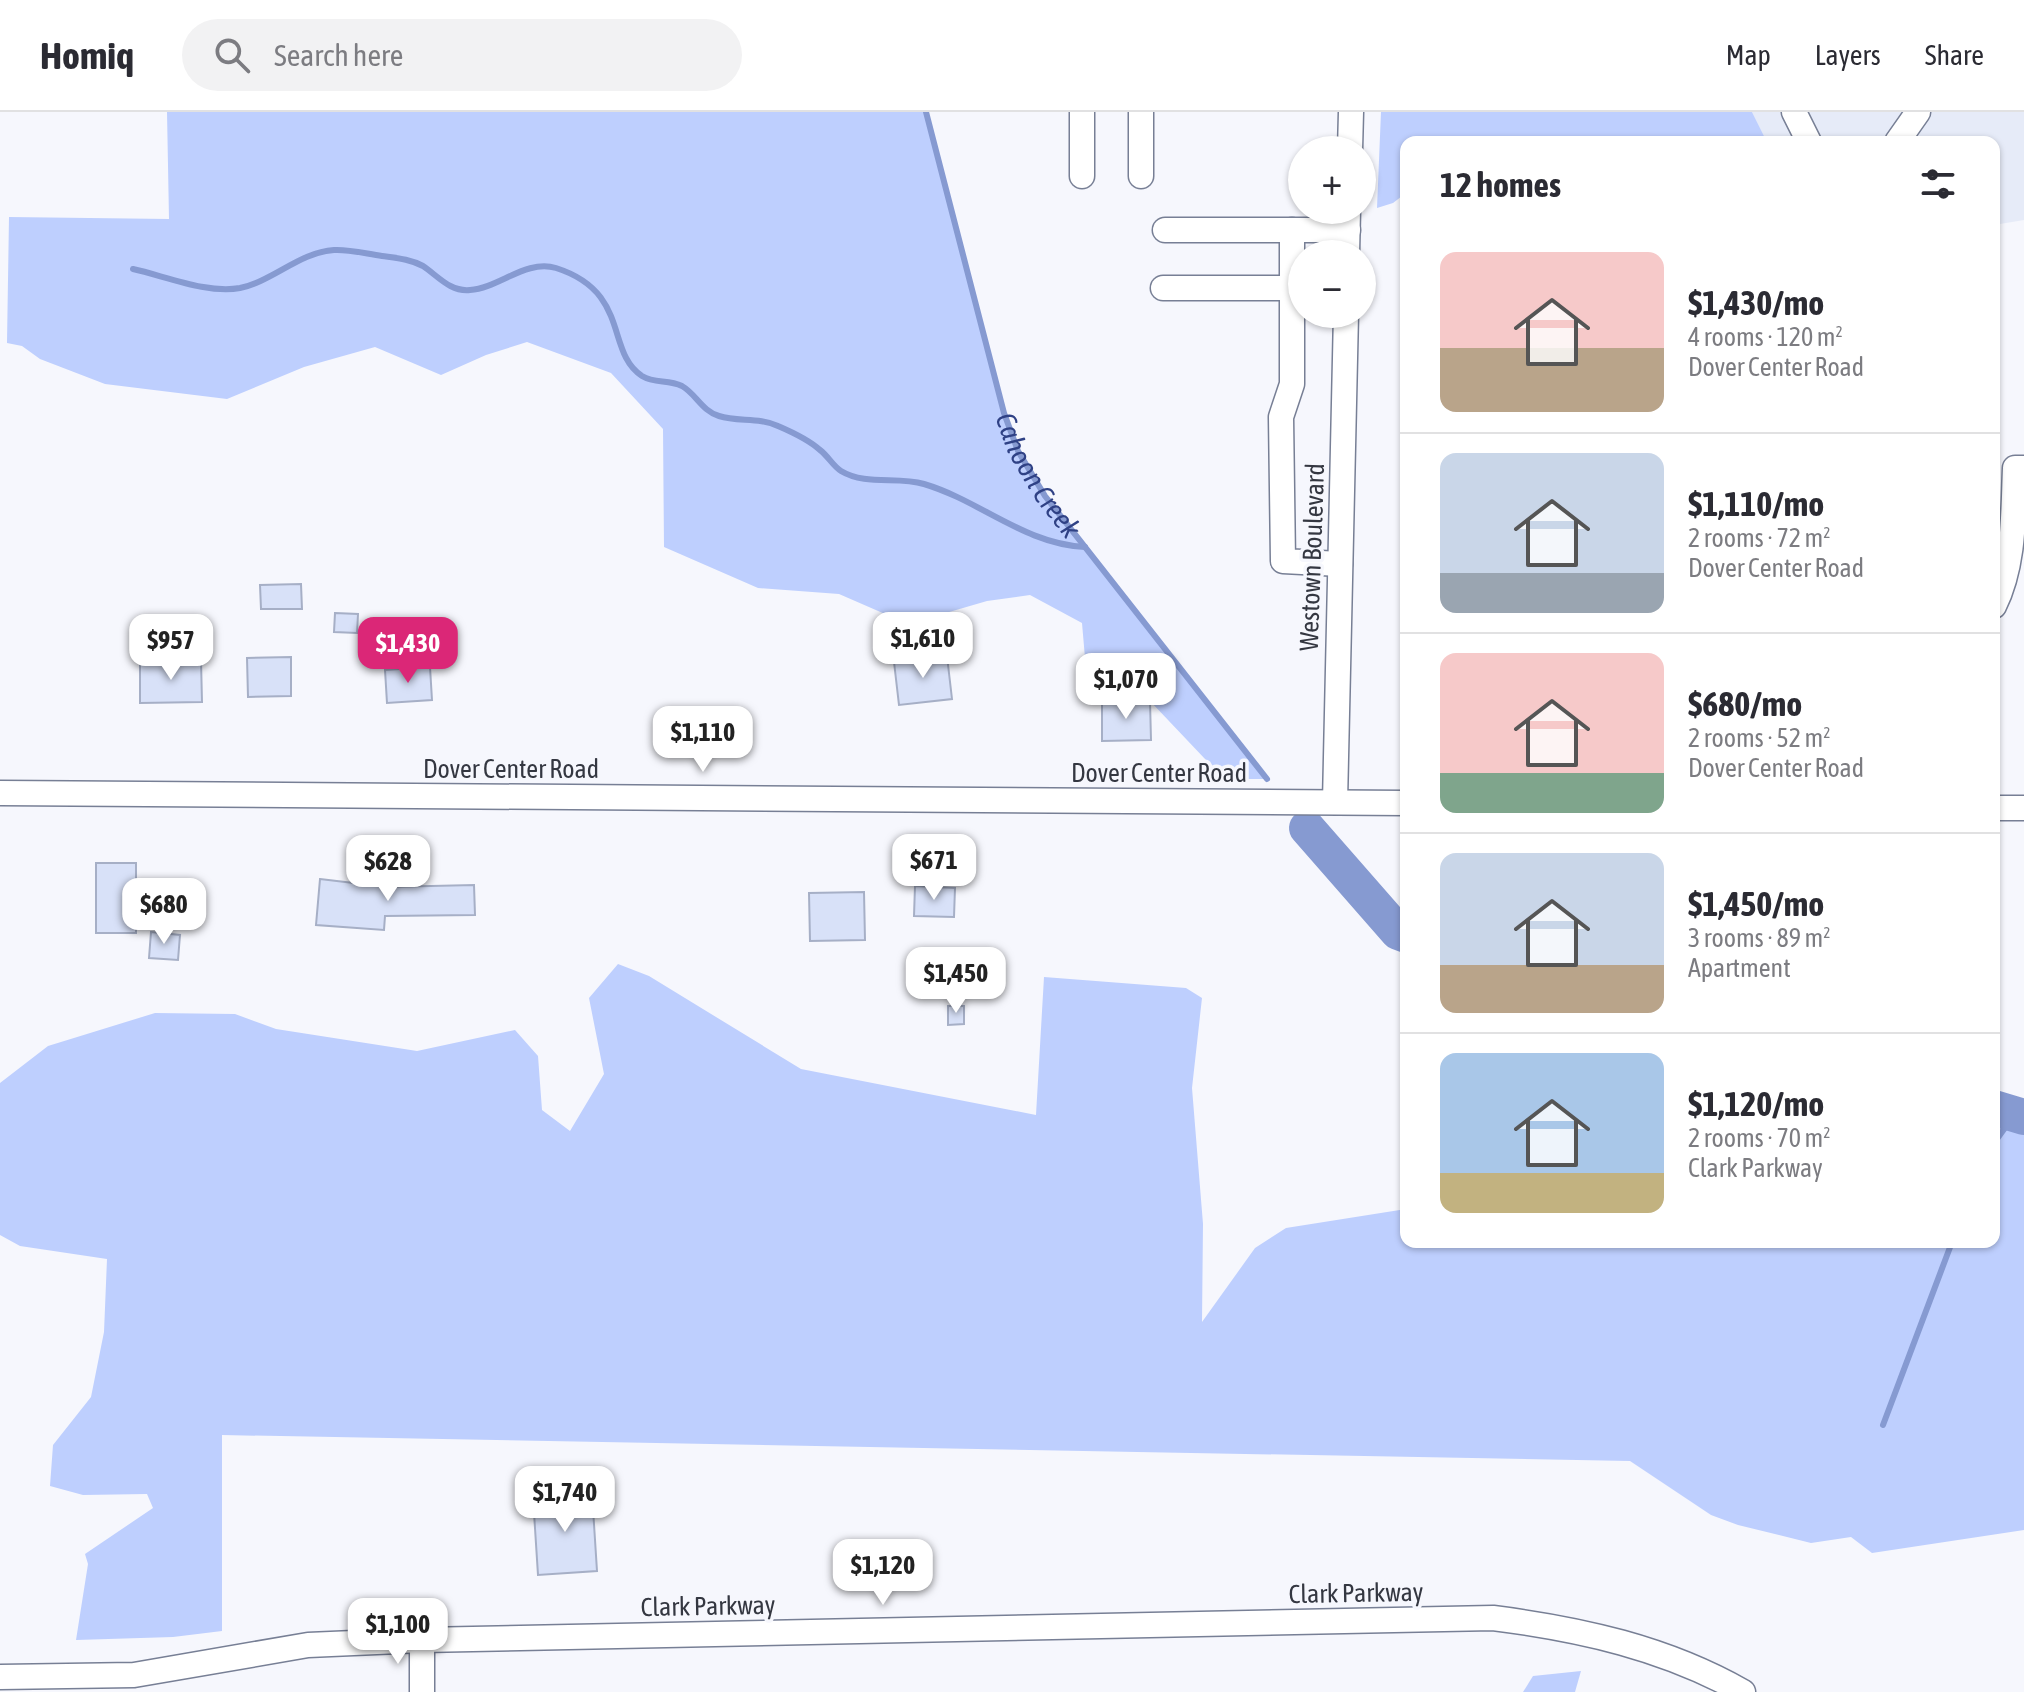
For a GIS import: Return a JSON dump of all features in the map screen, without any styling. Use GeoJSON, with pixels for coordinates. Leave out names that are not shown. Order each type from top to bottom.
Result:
{"type":"FeatureCollection","features":[{"type":"Feature","properties":{"kind":"street"},"geometry":{"type":"LineString","coordinates":[[1082,112],[1082,176]]}},
{"type":"Feature","properties":{"kind":"street"},"geometry":{"type":"LineString","coordinates":[[1141,112],[1141,176]]}},
{"type":"Feature","properties":{"kind":"street"},"geometry":{"type":"LineString","coordinates":[[1350,136],[1351,112]]}},
{"type":"Feature","properties":{"kind":"street"},"geometry":{"type":"LineString","coordinates":[[1794,112],[1806,136]]}},
{"type":"Feature","properties":{"kind":"street"},"geometry":{"type":"LineString","coordinates":[[1901,136],[1918,112]]}},
{"type":"Feature","properties":{"kind":"street"},"geometry":{"type":"LineString","coordinates":[[1165,230],[1348,231]]}},
{"type":"Feature","properties":{"kind":"street"},"geometry":{"type":"LineString","coordinates":[[1292,230],[1293,240]]}},
{"type":"Feature","properties":{"kind":"street"},"geometry":{"type":"LineString","coordinates":[[1163,288],[1288,288]]}},
{"type":"Feature","properties":{"kind":"street"},"geometry":{"type":"LineString","coordinates":[[1295,328],[1292,384],[1281,417],[1283,561],[1340,564]]}},
{"type":"Feature","properties":{"kind":"street","name":"Westown Boulevard"},"geometry":{"type":"LineString","coordinates":[[1335,802],[1346,328]]}},
{"type":"Feature","properties":{"kind":"street"},"geometry":{"type":"LineString","coordinates":[[2000,586],[2012,538],[2015,468],[2024,468]]}},
{"type":"Feature","properties":{"kind":"street"},"geometry":{"type":"LineString","coordinates":[[2000,553],[2006,565]]}},
{"type":"Feature","properties":{"kind":"street","name":"Dover Center Road"},"geometry":{"type":"LineString","coordinates":[[0,793],[1400,803]]}},
{"type":"Feature","properties":{"kind":"street"},"geometry":{"type":"LineString","coordinates":[[2000,808],[2024,808]]}},
{"type":"Feature","properties":{"kind":"street","name":"Clark Parkway"},"geometry":{"type":"LineString","coordinates":[[0,1677],[134,1675],[308,1645],[422,1640],[1493,1618],[1574,1628],[1703,1669],[1743,1692]]}},
{"type":"Feature","properties":{"kind":"street"},"geometry":{"type":"LineString","coordinates":[[422,1640],[422,1692]]}},
{"type":"Feature","properties":{"kind":"shaded area"},"geometry":{"type":"Polygon","coordinates":[[[167,112],[926,112],[1004,413],[1018,451],[1045,496],[1267,779],[1224,779],[1150,701],[1088,693],[1082,623],[1030,595],[987,601],[908,624],[839,594],[758,588],[664,547],[663,429],[611,373],[527,342],[486,355],[441,375],[375,347],[304,367],[227,399],[105,384],[40,359],[22,346],[7,343],[9,217],[169,219],[167,112]]]}},
{"type":"Feature","properties":{"kind":"shaded area"},"geometry":{"type":"Polygon","coordinates":[[[1381,112],[1752,112],[1764,136],[1400,136],[1400,198],[1377,208],[1381,112]]]}},
{"type":"Feature","properties":{"kind":"shaded area"},"geometry":{"type":"Polygon","coordinates":[[[1752,112],[2024,112],[2024,220],[2000,224],[2000,136],[1764,136],[1752,112]]]}},
{"type":"Feature","properties":{"kind":"shaded area"},"geometry":{"type":"Polygon","coordinates":[[[618,964],[649,976],[801,1069],[1036,1115],[1044,977],[1186,988],[1202,998],[1192,1088],[1203,1224],[1202,1322],[1255,1248],[1286,1228],[1400,1210],[1400,1248],[2000,1248],[2000,1109],[2024,1115],[2024,1530],[1872,1553],[1851,1537],[1811,1543],[1711,1515],[1630,1461],[222,1435],[222,1631],[173,1637],[76,1640],[88,1564],[85,1554],[153,1508],[147,1494],[83,1495],[50,1486],[53,1445],[91,1397],[104,1332],[107,1259],[20,1246],[0,1235],[0,1083],[48,1046],[155,1013],[235,1014],[276,1029],[417,1051],[515,1030],[538,1056],[542,1110],[570,1131],[604,1074],[589,998],[618,964]]]}},
{"type":"Feature","properties":{"kind":"shaded area"},"geometry":{"type":"Polygon","coordinates":[[[1581,1671],[1575,1692],[1523,1692],[1533,1676],[1581,1671]]]}},
{"type":"Feature","properties":{"kind":"building"},"geometry":{"type":"Polygon","coordinates":[[[301,584],[302,609],[261,609],[260,585],[301,584]]]}},
{"type":"Feature","properties":{"kind":"building"},"geometry":{"type":"Polygon","coordinates":[[[335,613],[358,614],[357,633],[334,632],[335,613]]]}},
{"type":"Feature","properties":{"kind":"building"},"geometry":{"type":"Polygon","coordinates":[[[947,656],[952,699],[899,705],[894,662],[947,656]]]}},
{"type":"Feature","properties":{"kind":"building"},"geometry":{"type":"Polygon","coordinates":[[[291,657],[291,696],[248,697],[247,658],[291,657]]]}},
{"type":"Feature","properties":{"kind":"building"},"geometry":{"type":"Polygon","coordinates":[[[201,660],[202,702],[140,703],[140,661],[201,660]]]}},
{"type":"Feature","properties":{"kind":"building"},"geometry":{"type":"Polygon","coordinates":[[[430,667],[432,700],[387,703],[385,670],[430,667]]]}},
{"type":"Feature","properties":{"kind":"building"},"geometry":{"type":"Polygon","coordinates":[[[1150,701],[1151,740],[1102,741],[1102,702],[1150,701]]]}},
{"type":"Feature","properties":{"kind":"building"},"geometry":{"type":"Polygon","coordinates":[[[96,863],[136,863],[136,933],[96,933],[96,863]]]}},
{"type":"Feature","properties":{"kind":"building"},"geometry":{"type":"Polygon","coordinates":[[[320,879],[387,887],[474,885],[475,915],[385,916],[384,930],[316,925],[320,879]]]}},
{"type":"Feature","properties":{"kind":"building"},"geometry":{"type":"Polygon","coordinates":[[[915,886],[955,888],[954,917],[914,916],[915,886]]]}},
{"type":"Feature","properties":{"kind":"building"},"geometry":{"type":"Polygon","coordinates":[[[864,892],[865,940],[810,941],[809,893],[864,892]]]}},
{"type":"Feature","properties":{"kind":"building"},"geometry":{"type":"Polygon","coordinates":[[[151,932],[180,935],[178,960],[149,958],[151,932]]]}},
{"type":"Feature","properties":{"kind":"building"},"geometry":{"type":"Polygon","coordinates":[[[948,1006],[964,1006],[964,1024],[948,1025],[948,1006]]]}},
{"type":"Feature","properties":{"kind":"building"},"geometry":{"type":"Polygon","coordinates":[[[592,1493],[597,1571],[538,1575],[533,1497],[592,1493]]]}},
{"type":"Feature","properties":{"kind":"waterway","name":"Cahoon Creek"},"geometry":{"type":"LineString","coordinates":[[926,112],[1004,413],[1018,451],[1045,496],[1267,779]]}},
{"type":"Feature","properties":{"kind":"waterway"},"geometry":{"type":"LineString","coordinates":[[133,269],[214,289],[240,288],[310,256],[346,250],[413,262],[450,286],[470,290],[534,267],[556,268],[580,279],[596,292],[606,306],[631,365],[642,376],[682,386],[713,414],[763,421],[783,428],[811,443],[838,469],[851,476],[924,484],[1042,538],[1085,547]]}},
{"type":"Feature","properties":{"kind":"waterway","name":"Cahoon Creek"},"geometry":{"type":"LineString","coordinates":[[1307,828],[1400,933]]}},
{"type":"Feature","properties":{"kind":"waterway","name":"Cahoon Creek"},"geometry":{"type":"LineString","coordinates":[[2000,1110],[2024,1117]]}},
{"type":"Feature","properties":{"kind":"waterway"},"geometry":{"type":"LineString","coordinates":[[2000,1135],[2015,1114]]}},
{"type":"Feature","properties":{"kind":"waterway"},"geometry":{"type":"LineString","coordinates":[[1883,1425],[1950,1248]]}}]}
